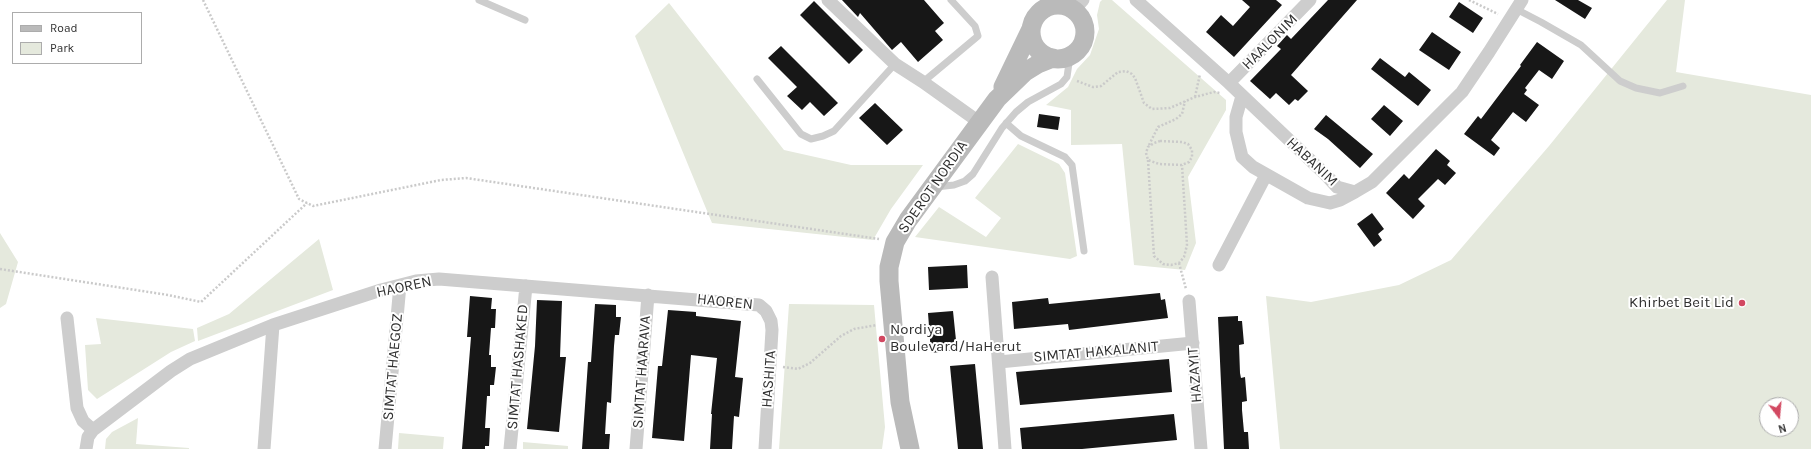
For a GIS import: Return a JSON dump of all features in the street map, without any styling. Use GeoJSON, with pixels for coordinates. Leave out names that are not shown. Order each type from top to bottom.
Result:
{"type":"FeatureCollection","features":[{"type":"Feature","properties":{"kind":"street"},"geometry":{"type":"LineString","coordinates":[[828,0],[895,64],[979,122]]}},
{"type":"Feature","properties":{"kind":"street"},"geometry":{"type":"LineString","coordinates":[[1030,0],[1032,38],[1035,46],[1042,53],[1053,58],[1066,58],[1074,54],[1080,48],[1084,40],[1084,23],[1067,4],[1044,8],[1038,13],[1032,25]]}},
{"type":"Feature","properties":{"kind":"street","name":"HABANIM"},"geometry":{"type":"LineString","coordinates":[[1136,0],[1242,96],[1337,187],[1355,192],[1372,182],[1462,92],[1516,10]]}},
{"type":"Feature","properties":{"kind":"street","name":"HAALONIM"},"geometry":{"type":"LineString","coordinates":[[1228,83],[1310,0]]}},
{"type":"Feature","properties":{"kind":"street","name":"SDEROT NORDIA"},"geometry":{"type":"LineString","coordinates":[[997,99],[1032,25]]}},
{"type":"Feature","properties":{"kind":"street","name":"SDEROT NORDIA"},"geometry":{"type":"LineString","coordinates":[[910,449],[900,402],[893,322],[889,266],[895,242],[908,220],[997,99],[1025,72],[1038,64],[1053,58]]}},
{"type":"Feature","properties":{"kind":"street"},"geometry":{"type":"LineString","coordinates":[[1242,96],[1236,117],[1238,145],[1242,157],[1253,167],[1308,198],[1330,203],[1340,200],[1355,192]]}},
{"type":"Feature","properties":{"kind":"street"},"geometry":{"type":"LineString","coordinates":[[1219,265],[1266,175]]}},
{"type":"Feature","properties":{"kind":"street"},"geometry":{"type":"LineString","coordinates":[[992,277],[1005,449]]}},
{"type":"Feature","properties":{"kind":"street","name":"HAOREN"},"geometry":{"type":"LineString","coordinates":[[93,430],[164,376],[190,359],[273,325],[416,281],[439,279],[749,303],[759,305],[766,311]]}},
{"type":"Feature","properties":{"kind":"street","name":"SIMTAT HAEGOZ"},"geometry":{"type":"LineString","coordinates":[[385,449],[400,285]]}},
{"type":"Feature","properties":{"kind":"street","name":"SIMTAT HASHAKED"},"geometry":{"type":"LineString","coordinates":[[510,449],[526,286]]}},
{"type":"Feature","properties":{"kind":"street","name":"SIMTAT HAARAVA"},"geometry":{"type":"LineString","coordinates":[[636,449],[648,295]]}},
{"type":"Feature","properties":{"kind":"street","name":"HAZAYIT"},"geometry":{"type":"LineString","coordinates":[[1189,301],[1201,449]]}},
{"type":"Feature","properties":{"kind":"street","name":"HASHITA"},"geometry":{"type":"LineString","coordinates":[[765,449],[772,330],[771,321],[766,311]]}},
{"type":"Feature","properties":{"kind":"street"},"geometry":{"type":"LineString","coordinates":[[67,318],[77,408],[83,421],[93,430],[88,437],[86,449]]}},
{"type":"Feature","properties":{"kind":"street"},"geometry":{"type":"LineString","coordinates":[[264,449],[273,325]]}},
{"type":"Feature","properties":{"kind":"street","name":"SIMTAT HAKALANIT"},"geometry":{"type":"LineString","coordinates":[[999,362],[1193,343]]}},
{"type":"Feature","properties":{"kind":"street","name":"SDEROT NORDIA"},"geometry":{"type":"LineString","coordinates":[[898,449],[900,402]]}},
{"type":"Feature","properties":{"kind":"lane"},"geometry":{"type":"LineString","coordinates":[[479,0],[525,20]]}},
{"type":"Feature","properties":{"kind":"lane"},"geometry":{"type":"LineString","coordinates":[[923,82],[978,36],[975,26],[951,0]]}},
{"type":"Feature","properties":{"kind":"lane"},"geometry":{"type":"LineString","coordinates":[[1516,10],[1542,22],[1581,45],[1620,81],[1636,88],[1660,93],[1683,86]]}},
{"type":"Feature","properties":{"kind":"lane"},"geometry":{"type":"LineString","coordinates":[[932,187],[954,185],[965,181],[972,174],[1006,123],[1028,102],[1061,84],[1067,77],[1069,63],[1074,54]]}},
{"type":"Feature","properties":{"kind":"lane"},"geometry":{"type":"LineString","coordinates":[[757,79],[801,134],[811,139],[834,131],[895,64]]}},
{"type":"Feature","properties":{"kind":"lane"},"geometry":{"type":"LineString","coordinates":[[1006,123],[1021,136],[1065,157],[1072,165],[1084,251]]}},
{"type":"Feature","properties":{"kind":"path"},"geometry":{"type":"LineString","coordinates":[[203,0],[299,199],[313,206],[441,180],[466,178],[895,242]]}},
{"type":"Feature","properties":{"kind":"path"},"geometry":{"type":"LineString","coordinates":[[1469,0],[1516,10]]}},
{"type":"Feature","properties":{"kind":"path"},"geometry":{"type":"LineString","coordinates":[[1195,97],[1203,60]]}},
{"type":"Feature","properties":{"kind":"path"},"geometry":{"type":"LineString","coordinates":[[1067,77],[1093,87],[1101,86],[1118,72],[1126,71],[1136,78],[1144,103],[1152,109],[1170,108],[1195,97],[1214,92],[1242,96]]}},
{"type":"Feature","properties":{"kind":"path"},"geometry":{"type":"LineString","coordinates":[[1182,165],[1187,245],[1184,257],[1179,263],[1172,265],[1163,264],[1154,256],[1148,160],[1146,153],[1158,127],[1176,119],[1182,114],[1185,101]]}},
{"type":"Feature","properties":{"kind":"path"},"geometry":{"type":"LineString","coordinates":[[1148,148],[1154,143],[1160,141],[1182,142],[1188,144],[1192,150],[1192,157],[1189,162],[1182,165],[1158,164],[1148,160]]}},
{"type":"Feature","properties":{"kind":"path"},"geometry":{"type":"LineString","coordinates":[[0,269],[168,295],[201,302],[307,203]]}},
{"type":"Feature","properties":{"kind":"path"},"geometry":{"type":"LineString","coordinates":[[1179,263],[1189,301]]}},
{"type":"Feature","properties":{"kind":"path"},"geometry":{"type":"LineString","coordinates":[[770,364],[798,369],[810,363],[841,336],[854,329],[893,322]]}},
{"type":"Feature","properties":{"kind":"green space"},"geometry":{"type":"Polygon","coordinates":[[[1102,0],[1112,0],[1226,100],[1226,110],[1188,177],[1196,243],[1185,270],[1134,265],[1122,144],[1071,145],[1071,110],[1046,105],[1068,87],[1077,69],[1090,55],[1099,29],[1097,15],[1100,2],[1102,0]]]}},
{"type":"Feature","properties":{"kind":"green space"},"geometry":{"type":"Polygon","coordinates":[[[1667,0],[1685,0],[1676,72],[1811,95],[1811,449],[1280,449],[1266,296],[1311,302],[1399,285],[1451,260],[1549,146],[1667,0]]]}},
{"type":"Feature","properties":{"kind":"green space"},"geometry":{"type":"Polygon","coordinates":[[[669,3],[784,150],[851,165],[923,165],[891,209],[873,240],[712,223],[635,36],[669,3]]]}},
{"type":"Feature","properties":{"kind":"green space"},"geometry":{"type":"Polygon","coordinates":[[[1018,144],[1059,164],[1065,173],[1077,256],[1070,259],[915,237],[939,207],[986,237],[1001,218],[975,198],[1018,144]]]}},
{"type":"Feature","properties":{"kind":"green space"},"geometry":{"type":"Polygon","coordinates":[[[0,233],[18,262],[6,304],[0,308],[0,233]]]}},
{"type":"Feature","properties":{"kind":"green space"},"geometry":{"type":"Polygon","coordinates":[[[319,239],[333,290],[198,341],[197,328],[229,314],[319,239]]]}},
{"type":"Feature","properties":{"kind":"green space"},"geometry":{"type":"Polygon","coordinates":[[[789,304],[874,305],[885,427],[882,449],[779,449],[789,304]]]}},
{"type":"Feature","properties":{"kind":"green space"},"geometry":{"type":"Polygon","coordinates":[[[96,318],[193,329],[195,341],[171,352],[97,399],[88,390],[85,345],[101,344],[96,318]]]}},
{"type":"Feature","properties":{"kind":"green space"},"geometry":{"type":"Polygon","coordinates":[[[138,418],[136,444],[189,449],[105,449],[106,439],[112,432],[138,418]]]}},
{"type":"Feature","properties":{"kind":"green space"},"geometry":{"type":"Polygon","coordinates":[[[399,433],[444,437],[443,449],[398,449],[399,433]]]}},
{"type":"Feature","properties":{"kind":"green space"},"geometry":{"type":"Polygon","coordinates":[[[523,442],[568,446],[568,449],[523,449],[523,442]]]}},
{"type":"Feature","properties":{"kind":"building"},"geometry":{"type":"Polygon","coordinates":[[[842,0],[924,0],[944,23],[935,31],[943,40],[918,62],[901,42],[892,50],[860,13],[858,17],[842,0]]]}},
{"type":"Feature","properties":{"kind":"building"},"geometry":{"type":"Polygon","coordinates":[[[1242,0],[1276,0],[1282,5],[1234,57],[1206,32],[1221,15],[1233,26],[1250,7],[1242,0]]]}},
{"type":"Feature","properties":{"kind":"building"},"geometry":{"type":"Polygon","coordinates":[[[1328,0],[1357,0],[1291,75],[1308,91],[1298,101],[1295,99],[1289,105],[1276,93],[1270,99],[1250,81],[1281,49],[1277,46],[1286,36],[1287,35],[1291,39],[1328,0]]]}},
{"type":"Feature","properties":{"kind":"building"},"geometry":{"type":"Polygon","coordinates":[[[1555,0],[1578,0],[1592,8],[1585,19],[1555,0]]]}},
{"type":"Feature","properties":{"kind":"building"},"geometry":{"type":"Polygon","coordinates":[[[814,1],[863,50],[849,64],[800,15],[814,1]]]}},
{"type":"Feature","properties":{"kind":"building"},"geometry":{"type":"Polygon","coordinates":[[[1459,2],[1483,18],[1473,33],[1449,17],[1459,2]]]}},
{"type":"Feature","properties":{"kind":"building"},"geometry":{"type":"Polygon","coordinates":[[[1432,32],[1461,52],[1449,70],[1419,50],[1432,32]]]}},
{"type":"Feature","properties":{"kind":"building"},"geometry":{"type":"Polygon","coordinates":[[[1537,42],[1564,61],[1552,79],[1539,70],[1525,88],[1527,90],[1524,94],[1539,105],[1526,122],[1513,112],[1491,140],[1500,148],[1494,156],[1464,134],[1478,116],[1481,119],[1537,42]]]}},
{"type":"Feature","properties":{"kind":"building"},"geometry":{"type":"Polygon","coordinates":[[[781,46],[838,103],[824,116],[810,102],[802,110],[787,96],[797,87],[768,58],[781,46]]]}},
{"type":"Feature","properties":{"kind":"building"},"geometry":{"type":"Polygon","coordinates":[[[1380,58],[1405,77],[1409,72],[1431,90],[1418,106],[1371,69],[1380,58]]]}},
{"type":"Feature","properties":{"kind":"building"},"geometry":{"type":"Polygon","coordinates":[[[875,103],[903,130],[887,145],[859,118],[875,103]]]}},
{"type":"Feature","properties":{"kind":"building"},"geometry":{"type":"Polygon","coordinates":[[[1384,105],[1403,121],[1390,136],[1371,119],[1384,105]]]}},
{"type":"Feature","properties":{"kind":"building"},"geometry":{"type":"Polygon","coordinates":[[[1039,114],[1060,117],[1058,130],[1037,127],[1039,114]]]}},
{"type":"Feature","properties":{"kind":"building"},"geometry":{"type":"Polygon","coordinates":[[[1326,115],[1373,154],[1360,168],[1328,139],[1314,129],[1326,115]]]}},
{"type":"Feature","properties":{"kind":"building"},"geometry":{"type":"Polygon","coordinates":[[[1436,149],[1450,161],[1447,165],[1456,173],[1445,185],[1438,179],[1418,199],[1425,206],[1413,219],[1386,193],[1404,174],[1409,179],[1436,149]]]}},
{"type":"Feature","properties":{"kind":"building"},"geometry":{"type":"Polygon","coordinates":[[[1372,213],[1384,229],[1378,234],[1382,240],[1374,247],[1357,224],[1372,213]]]}},
{"type":"Feature","properties":{"kind":"building"},"geometry":{"type":"Polygon","coordinates":[[[967,265],[968,288],[929,290],[928,267],[967,265]]]}},
{"type":"Feature","properties":{"kind":"building"},"geometry":{"type":"Polygon","coordinates":[[[1160,293],[1161,300],[1165,299],[1168,318],[1069,330],[1068,324],[1014,329],[1012,302],[1048,298],[1049,304],[1160,293]]]}},
{"type":"Feature","properties":{"kind":"building"},"geometry":{"type":"Polygon","coordinates":[[[470,296],[492,298],[491,309],[496,309],[495,328],[491,328],[489,355],[491,355],[491,367],[496,367],[494,385],[490,385],[490,396],[487,396],[485,428],[490,428],[489,446],[485,446],[485,449],[462,449],[471,337],[467,337],[470,296]]]}},
{"type":"Feature","properties":{"kind":"building"},"geometry":{"type":"Polygon","coordinates":[[[537,300],[562,301],[560,357],[566,357],[559,432],[527,429],[535,346],[537,300]]]}},
{"type":"Feature","properties":{"kind":"building"},"geometry":{"type":"Polygon","coordinates":[[[595,304],[616,305],[616,317],[621,317],[619,335],[615,335],[611,403],[607,402],[605,434],[610,434],[609,449],[582,449],[588,362],[591,362],[595,304]]]}},
{"type":"Feature","properties":{"kind":"building"},"geometry":{"type":"Polygon","coordinates":[[[668,310],[696,312],[696,316],[741,321],[735,377],[743,378],[739,417],[734,416],[732,449],[710,449],[711,414],[717,358],[691,355],[684,441],[652,438],[658,366],[662,366],[668,310]]]}},
{"type":"Feature","properties":{"kind":"building"},"geometry":{"type":"Polygon","coordinates":[[[953,311],[957,350],[931,353],[928,313],[953,311]]]}},
{"type":"Feature","properties":{"kind":"building"},"geometry":{"type":"Polygon","coordinates":[[[1238,316],[1238,321],[1242,321],[1244,344],[1239,345],[1240,373],[1241,378],[1245,377],[1247,401],[1242,402],[1242,410],[1244,432],[1248,432],[1249,449],[1224,449],[1218,317],[1238,316]]]}},
{"type":"Feature","properties":{"kind":"building"},"geometry":{"type":"Polygon","coordinates":[[[1169,359],[1172,392],[1020,405],[1016,372],[1169,359]]]}},
{"type":"Feature","properties":{"kind":"building"},"geometry":{"type":"Polygon","coordinates":[[[975,364],[983,449],[958,449],[950,366],[975,364]]]}},
{"type":"Feature","properties":{"kind":"building"},"geometry":{"type":"Polygon","coordinates":[[[1174,414],[1177,440],[1082,449],[1022,449],[1020,428],[1174,414]]]}},
{"type":"Feature","properties":{"kind":"place","name":"Khirbet Beit Lid"},"geometry":{"type":"Point","coordinates":[1742,303]}},
{"type":"Feature","properties":{"kind":"place","name":"Nordiya Boulevard/HaHerut"},"geometry":{"type":"Point","coordinates":[882,339]}}]}
